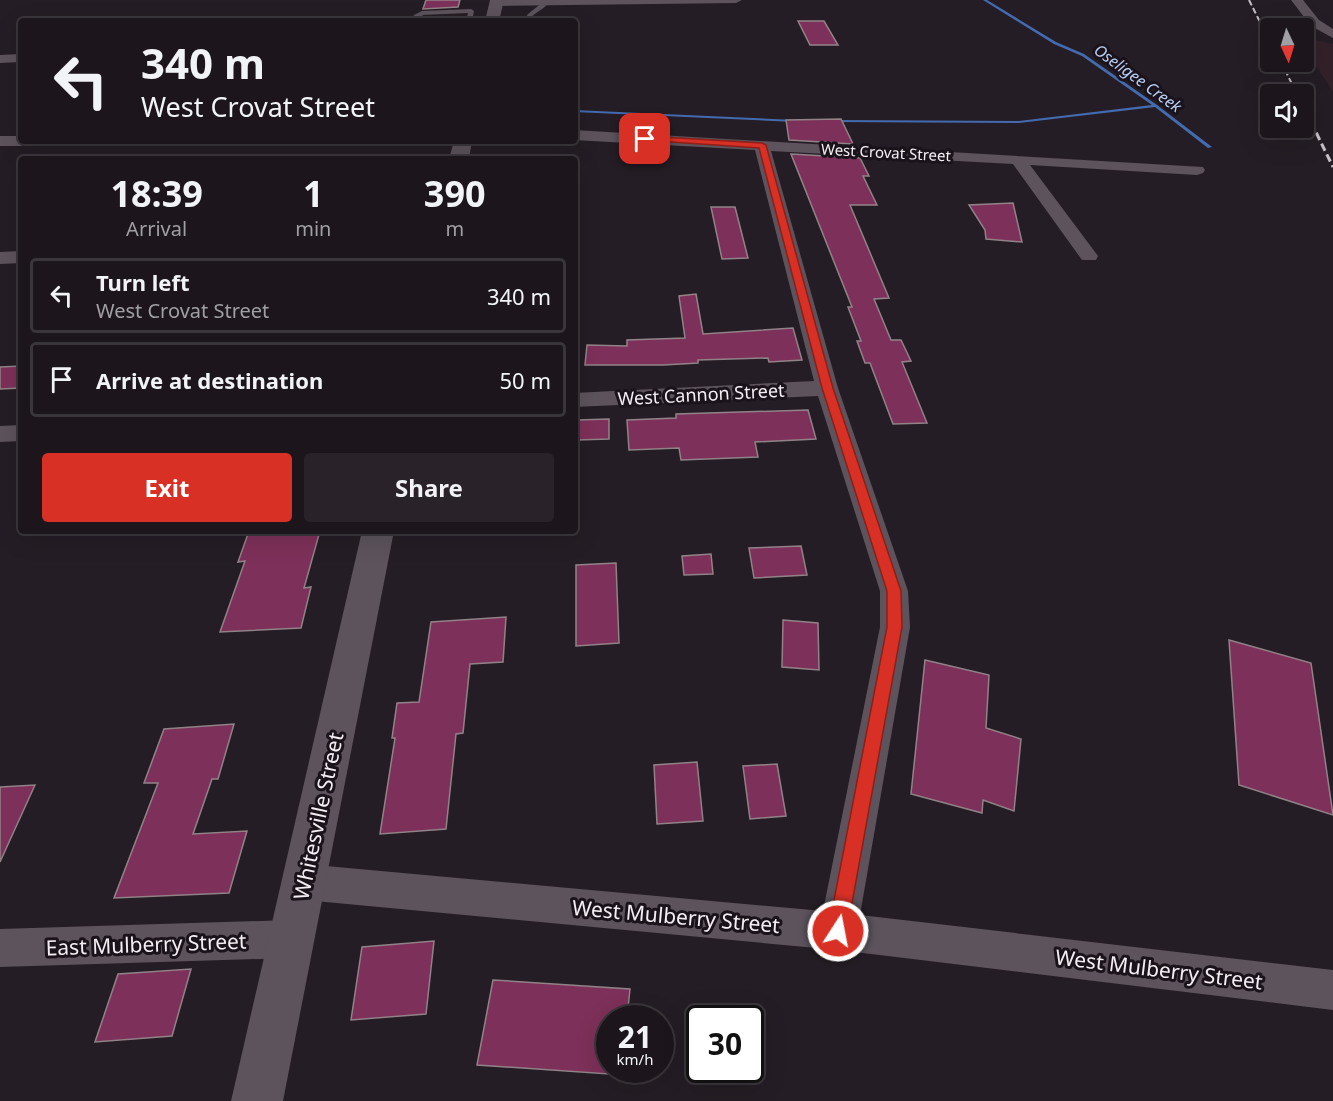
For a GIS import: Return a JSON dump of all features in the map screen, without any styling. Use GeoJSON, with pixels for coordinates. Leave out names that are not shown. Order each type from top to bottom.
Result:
{"type":"FeatureCollection","features":[{"type":"Feature","properties":{"kind":"main road","name":"Whitesville Street"},"geometry":{"type":"LineString","coordinates":[[257,1101],[377,534]]}},
{"type":"Feature","properties":{"kind":"street"},"geometry":{"type":"LineString","coordinates":[[494,10],[544,3],[736,0]]}},
{"type":"Feature","properties":{"kind":"street"},"geometry":{"type":"LineString","coordinates":[[1297,0],[1315,23],[1333,34]]}},
{"type":"Feature","properties":{"kind":"street"},"geometry":{"type":"LineString","coordinates":[[0,59],[18,58]]}},
{"type":"Feature","properties":{"kind":"street","name":"West Crovat Street"},"geometry":{"type":"LineString","coordinates":[[578,135],[1197,170]]}},
{"type":"Feature","properties":{"kind":"street"},"geometry":{"type":"LineString","coordinates":[[0,141],[18,141]]}},
{"type":"Feature","properties":{"kind":"street"},"geometry":{"type":"LineString","coordinates":[[762,145],[828,388],[894,591],[895,627],[838,931]]}},
{"type":"Feature","properties":{"kind":"street"},"geometry":{"type":"LineString","coordinates":[[1018,160],[1089,256]]}},
{"type":"Feature","properties":{"kind":"street"},"geometry":{"type":"LineString","coordinates":[[0,258],[18,257]]}},
{"type":"Feature","properties":{"kind":"street","name":"West Cannon Street"},"geometry":{"type":"LineString","coordinates":[[578,400],[828,388]]}},
{"type":"Feature","properties":{"kind":"street"},"geometry":{"type":"LineString","coordinates":[[0,434],[18,432]]}},
{"type":"Feature","properties":{"kind":"street","name":"West Mulberry Street"},"geometry":{"type":"LineString","coordinates":[[304,882],[838,931],[1333,990]]}},
{"type":"Feature","properties":{"kind":"street","name":"East Mulberry Street"},"geometry":{"type":"LineString","coordinates":[[0,948],[292,939]]}},
{"type":"Feature","properties":{"kind":"lane"},"geometry":{"type":"LineString","coordinates":[[527,18],[531,13],[541,9],[544,3]]}},
{"type":"Feature","properties":{"kind":"lane"},"geometry":{"type":"LineString","coordinates":[[473,18],[494,10]]}},
{"type":"Feature","properties":{"kind":"lane"},"geometry":{"type":"LineString","coordinates":[[416,18],[418,14],[428,12],[471,11],[470,18]]}},
{"type":"Feature","properties":{"kind":"shaded area"},"geometry":{"type":"Polygon","coordinates":[[[1314,39],[1333,44],[1333,92],[1314,63],[1314,39]]]}},
{"type":"Feature","properties":{"kind":"building"},"geometry":{"type":"Polygon","coordinates":[[[426,0],[460,0],[458,7],[423,9],[426,0]]]}},
{"type":"Feature","properties":{"kind":"building"},"geometry":{"type":"Polygon","coordinates":[[[798,21],[824,21],[838,45],[810,45],[798,21]]]}},
{"type":"Feature","properties":{"kind":"building"},"geometry":{"type":"Polygon","coordinates":[[[841,119],[853,144],[789,140],[786,120],[841,119]]]}},
{"type":"Feature","properties":{"kind":"building"},"geometry":{"type":"Polygon","coordinates":[[[791,154],[860,158],[869,176],[863,176],[877,205],[850,205],[889,298],[874,299],[891,340],[901,340],[911,361],[902,362],[927,423],[893,424],[870,363],[865,363],[857,341],[861,341],[848,307],[852,307],[791,154]]]}},
{"type":"Feature","properties":{"kind":"building"},"geometry":{"type":"Polygon","coordinates":[[[1013,203],[1022,242],[986,239],[985,230],[969,205],[1013,203]]]}},
{"type":"Feature","properties":{"kind":"building"},"geometry":{"type":"Polygon","coordinates":[[[711,207],[735,207],[748,258],[722,259],[711,207]]]}},
{"type":"Feature","properties":{"kind":"building"},"geometry":{"type":"Polygon","coordinates":[[[696,294],[703,334],[793,328],[802,360],[769,362],[768,358],[698,360],[698,363],[663,365],[585,365],[587,345],[627,346],[627,340],[685,338],[679,296],[696,294]]]}},
{"type":"Feature","properties":{"kind":"building"},"geometry":{"type":"Polygon","coordinates":[[[18,366],[18,388],[0,389],[0,367],[18,366]]]}},
{"type":"Feature","properties":{"kind":"building"},"geometry":{"type":"Polygon","coordinates":[[[808,410],[816,439],[755,442],[758,457],[681,460],[679,448],[629,450],[627,420],[676,418],[676,414],[808,410]]]}},
{"type":"Feature","properties":{"kind":"building"},"geometry":{"type":"Polygon","coordinates":[[[609,419],[609,439],[578,440],[578,420],[609,419]]]}},
{"type":"Feature","properties":{"kind":"building"},"geometry":{"type":"Polygon","coordinates":[[[248,534],[319,534],[304,588],[311,587],[301,628],[220,632],[245,561],[238,562],[248,534]]]}},
{"type":"Feature","properties":{"kind":"building"},"geometry":{"type":"Polygon","coordinates":[[[801,546],[807,575],[754,578],[749,548],[801,546]]]}},
{"type":"Feature","properties":{"kind":"building"},"geometry":{"type":"Polygon","coordinates":[[[711,554],[713,574],[684,575],[682,556],[711,554]]]}},
{"type":"Feature","properties":{"kind":"building"},"geometry":{"type":"Polygon","coordinates":[[[616,563],[619,643],[576,646],[576,565],[616,563]]]}},
{"type":"Feature","properties":{"kind":"building"},"geometry":{"type":"Polygon","coordinates":[[[506,617],[503,662],[470,664],[463,733],[456,734],[446,829],[380,834],[395,738],[392,738],[397,703],[419,702],[431,622],[506,617]]]}},
{"type":"Feature","properties":{"kind":"building"},"geometry":{"type":"Polygon","coordinates":[[[783,620],[818,623],[819,670],[782,667],[783,620]]]}},
{"type":"Feature","properties":{"kind":"building"},"geometry":{"type":"Polygon","coordinates":[[[1229,640],[1311,663],[1333,815],[1239,785],[1229,640]]]}},
{"type":"Feature","properties":{"kind":"building"},"geometry":{"type":"Polygon","coordinates":[[[925,660],[989,675],[986,728],[1021,739],[1014,811],[983,800],[982,813],[911,794],[925,660]]]}},
{"type":"Feature","properties":{"kind":"building"},"geometry":{"type":"Polygon","coordinates":[[[234,724],[218,779],[212,779],[193,834],[247,831],[229,893],[114,898],[158,783],[144,783],[164,729],[234,724]]]}},
{"type":"Feature","properties":{"kind":"building"},"geometry":{"type":"Polygon","coordinates":[[[697,762],[703,821],[657,824],[654,765],[697,762]]]}},
{"type":"Feature","properties":{"kind":"building"},"geometry":{"type":"Polygon","coordinates":[[[777,764],[786,816],[750,819],[743,766],[777,764]]]}},
{"type":"Feature","properties":{"kind":"building"},"geometry":{"type":"Polygon","coordinates":[[[35,785],[0,862],[0,787],[35,785]]]}},
{"type":"Feature","properties":{"kind":"building"},"geometry":{"type":"Polygon","coordinates":[[[434,941],[426,1014],[351,1020],[362,947],[434,941]]]}},
{"type":"Feature","properties":{"kind":"building"},"geometry":{"type":"Polygon","coordinates":[[[191,969],[172,1036],[95,1042],[118,974],[191,969]]]}},
{"type":"Feature","properties":{"kind":"building"},"geometry":{"type":"Polygon","coordinates":[[[493,980],[630,989],[628,1005],[596,1005],[596,1073],[477,1065],[493,980]]]}},
{"type":"Feature","properties":{"kind":"waterway","name":"Oseligee Creek"},"geometry":{"type":"LineString","coordinates":[[985,0],[1055,43],[1083,55],[1156,106]]}},
{"type":"Feature","properties":{"kind":"waterway"},"geometry":{"type":"LineString","coordinates":[[834,121],[1019,122],[1156,106]]}},
{"type":"Feature","properties":{"kind":"waterway","name":"Oseligee Creek"},"geometry":{"type":"LineString","coordinates":[[1156,106],[1210,147]]}},
{"type":"Feature","properties":{"kind":"waterway"},"geometry":{"type":"LineString","coordinates":[[578,111],[795,121]]}},
{"type":"Feature","properties":{"kind":"railway"},"geometry":{"type":"LineString","coordinates":[[1249,0],[1260,22]]}},
{"type":"Feature","properties":{"kind":"railway"},"geometry":{"type":"LineString","coordinates":[[1286,72],[1292,84]]}},
{"type":"Feature","properties":{"kind":"railway"},"geometry":{"type":"LineString","coordinates":[[1314,128],[1333,167]]}},
{"type":"Feature","properties":{"kind":"route"},"geometry":{"type":"LineString","coordinates":[[645,139],[762,145],[828,388],[894,591],[895,627],[838,931]]}}]}
